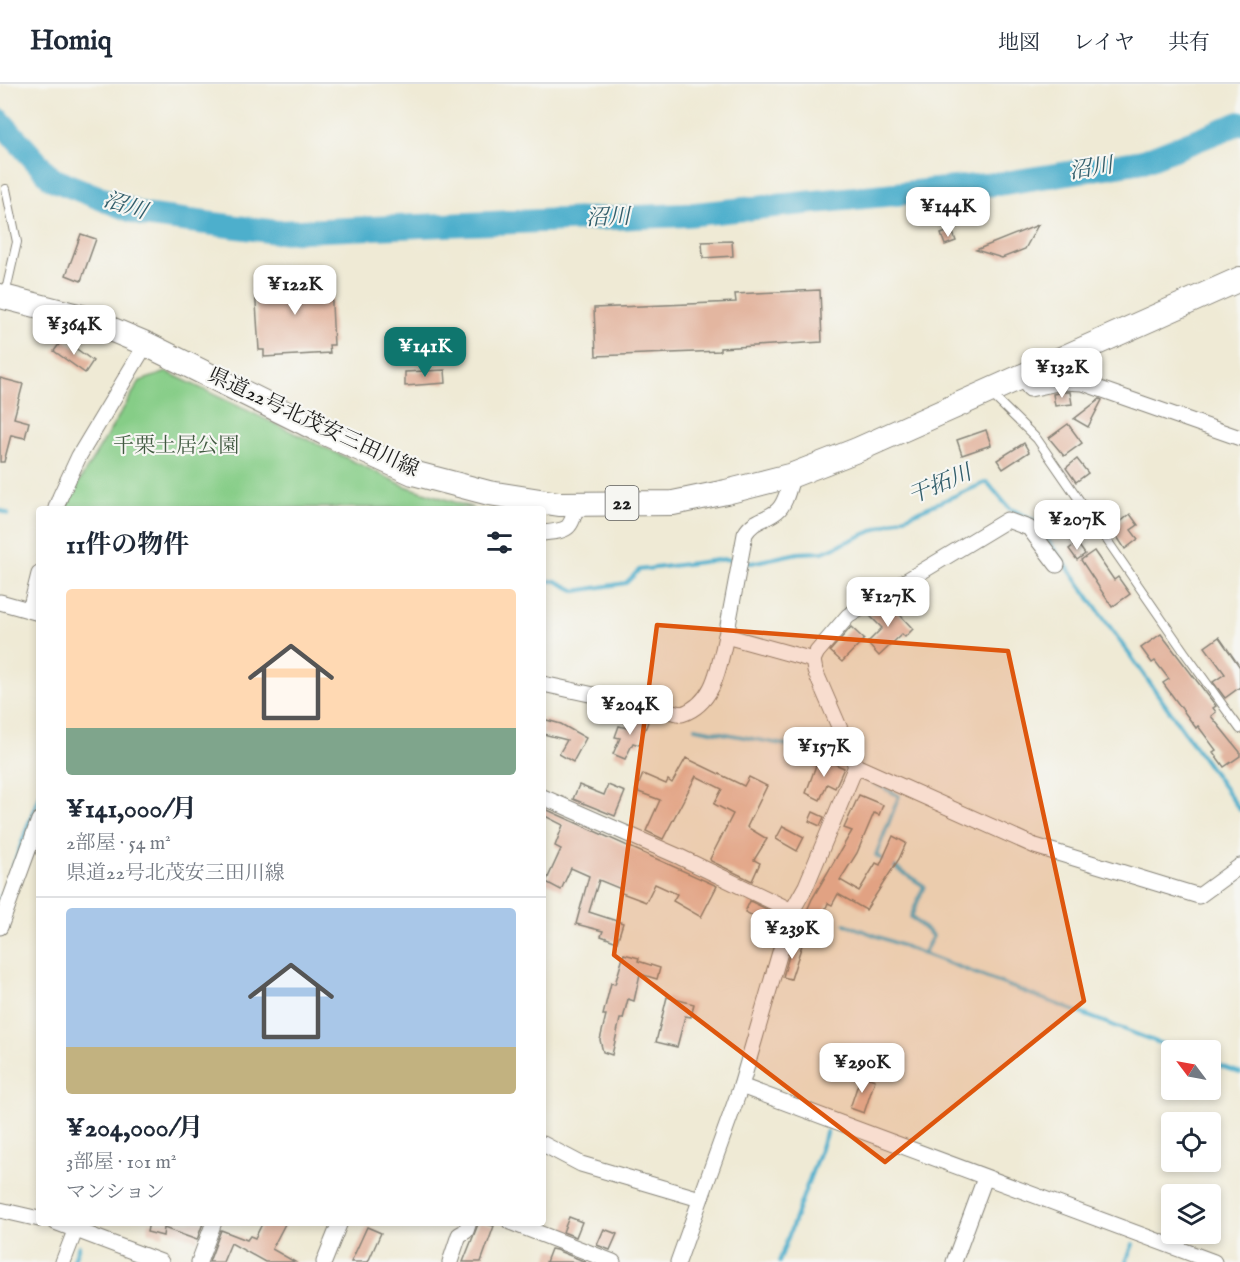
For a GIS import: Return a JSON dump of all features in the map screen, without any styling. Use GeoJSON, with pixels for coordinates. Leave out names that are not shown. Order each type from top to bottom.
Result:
{"type":"FeatureCollection","features":[{"type":"Feature","properties":{"kind":"main road","name":"県道22号北茂安三田川線"},"geometry":{"type":"LineString","coordinates":[[2,296],[82,317],[146,344],[325,434],[413,473],[489,493],[559,504],[673,503],[794,475],[857,450],[1240,279]]}},
{"type":"Feature","properties":{"kind":"street"},"geometry":{"type":"LineString","coordinates":[[57,506],[79,456],[146,344]]}},
{"type":"Feature","properties":{"kind":"street"},"geometry":{"type":"LineString","coordinates":[[1020,377],[1030,389],[1062,382],[1083,383],[1240,438]]}},
{"type":"Feature","properties":{"kind":"street"},"geometry":{"type":"LineString","coordinates":[[546,685],[682,714],[690,711],[708,694],[716,679],[745,534],[750,525],[776,512],[782,506],[794,475]]}},
{"type":"Feature","properties":{"kind":"street"},"geometry":{"type":"LineString","coordinates":[[546,533],[565,531],[572,526],[578,504]]}},
{"type":"Feature","properties":{"kind":"street"},"geometry":{"type":"LineString","coordinates":[[1057,566],[1029,528],[1007,520],[848,616],[817,652],[813,660],[815,671],[856,766],[1035,846],[1199,896],[1240,866]]}},
{"type":"Feature","properties":{"kind":"street"},"geometry":{"type":"LineString","coordinates":[[0,602],[34,611]]}},
{"type":"Feature","properties":{"kind":"street"},"geometry":{"type":"LineString","coordinates":[[726,636],[813,660]]}},
{"type":"Feature","properties":{"kind":"street"},"geometry":{"type":"LineString","coordinates":[[678,1262],[741,1086],[792,911],[806,886],[856,766]]}},
{"type":"Feature","properties":{"kind":"street"},"geometry":{"type":"LineString","coordinates":[[546,798],[680,857],[792,911]]}},
{"type":"Feature","properties":{"kind":"street"},"geometry":{"type":"LineString","coordinates":[[0,927],[36,828]]}},
{"type":"Feature","properties":{"kind":"street"},"geometry":{"type":"LineString","coordinates":[[741,1086],[1214,1262]]}},
{"type":"Feature","properties":{"kind":"street"},"geometry":{"type":"LineString","coordinates":[[546,1146],[581,1164],[700,1199]]}},
{"type":"Feature","properties":{"kind":"street"},"geometry":{"type":"LineString","coordinates":[[954,1262],[985,1178]]}},
{"type":"Feature","properties":{"kind":"street"},"geometry":{"type":"LineString","coordinates":[[0,1210],[36,1218]]}},
{"type":"Feature","properties":{"kind":"street"},"geometry":{"type":"LineString","coordinates":[[64,1226],[161,1262]]}},
{"type":"Feature","properties":{"kind":"street"},"geometry":{"type":"LineString","coordinates":[[199,1262],[212,1226]]}},
{"type":"Feature","properties":{"kind":"street"},"geometry":{"type":"LineString","coordinates":[[324,1262],[338,1226]]}},
{"type":"Feature","properties":{"kind":"street"},"geometry":{"type":"LineString","coordinates":[[450,1262],[459,1235],[466,1231],[468,1226]]}},
{"type":"Feature","properties":{"kind":"street"},"geometry":{"type":"LineString","coordinates":[[520,1226],[613,1262]]}},
{"type":"Feature","properties":{"kind":"street"},"geometry":{"type":"LineString","coordinates":[[63,1262],[75,1231]]}},
{"type":"Feature","properties":{"kind":"lane"},"geometry":{"type":"LineString","coordinates":[[2,296],[17,242],[6,189]]}},
{"type":"Feature","properties":{"kind":"lane"},"geometry":{"type":"LineString","coordinates":[[988,392],[1037,439],[1240,729]]}},
{"type":"Feature","properties":{"kind":"highlighted area"},"geometry":{"type":"Polygon","coordinates":[[[657,625],[1008,651],[1084,1001],[885,1162],[614,955],[657,625]]]}},
{"type":"Feature","properties":{"kind":"green space","name":"千栗土居公園"},"geometry":{"type":"Polygon","coordinates":[[[167,372],[405,486],[467,506],[68,506],[71,495],[140,381],[167,372]]]}},
{"type":"Feature","properties":{"kind":"building"},"geometry":{"type":"Polygon","coordinates":[[[1038,225],[1025,249],[1002,258],[976,250],[1038,225]]]}},
{"type":"Feature","properties":{"kind":"building"},"geometry":{"type":"Polygon","coordinates":[[[952,230],[956,241],[945,245],[941,234],[952,230]]]}},
{"type":"Feature","properties":{"kind":"building"},"geometry":{"type":"Polygon","coordinates":[[[81,234],[96,239],[81,281],[66,275],[81,234]]]}},
{"type":"Feature","properties":{"kind":"building"},"geometry":{"type":"Polygon","coordinates":[[[732,241],[733,256],[703,258],[702,242],[732,241]]]}},
{"type":"Feature","properties":{"kind":"building"},"geometry":{"type":"Polygon","coordinates":[[[325,275],[326,284],[331,284],[334,345],[329,345],[330,353],[264,357],[264,350],[259,350],[255,288],[260,288],[260,280],[325,275]]]}},
{"type":"Feature","properties":{"kind":"building"},"geometry":{"type":"Polygon","coordinates":[[[820,290],[822,342],[720,348],[720,351],[596,356],[594,308],[736,302],[735,294],[820,290]]]}},
{"type":"Feature","properties":{"kind":"building"},"geometry":{"type":"Polygon","coordinates":[[[63,339],[93,361],[85,373],[54,351],[63,339]]]}},
{"type":"Feature","properties":{"kind":"building"},"geometry":{"type":"Polygon","coordinates":[[[445,370],[446,383],[405,386],[405,372],[445,370]]]}},
{"type":"Feature","properties":{"kind":"building"},"geometry":{"type":"Polygon","coordinates":[[[0,378],[23,384],[14,418],[29,422],[25,438],[11,435],[4,462],[0,462],[0,378]]]}},
{"type":"Feature","properties":{"kind":"building"},"geometry":{"type":"Polygon","coordinates":[[[1070,392],[1072,404],[1055,406],[1053,394],[1070,392]]]}},
{"type":"Feature","properties":{"kind":"building"},"geometry":{"type":"Polygon","coordinates":[[[1100,399],[1102,400],[1088,427],[1074,419],[1100,399]]]}},
{"type":"Feature","properties":{"kind":"building"},"geometry":{"type":"Polygon","coordinates":[[[1068,424],[1082,443],[1064,456],[1049,438],[1068,424]]]}},
{"type":"Feature","properties":{"kind":"building"},"geometry":{"type":"Polygon","coordinates":[[[986,430],[991,445],[962,455],[957,440],[986,430]]]}},
{"type":"Feature","properties":{"kind":"building"},"geometry":{"type":"Polygon","coordinates":[[[1024,443],[1029,452],[1003,469],[997,460],[1024,443]]]}},
{"type":"Feature","properties":{"kind":"building"},"geometry":{"type":"Polygon","coordinates":[[[1077,459],[1088,473],[1076,482],[1066,468],[1077,459]]]}},
{"type":"Feature","properties":{"kind":"building"},"geometry":{"type":"Polygon","coordinates":[[[1130,514],[1138,525],[1131,530],[1138,539],[1125,549],[1112,529],[1130,514]]]}},
{"type":"Feature","properties":{"kind":"building"},"geometry":{"type":"Polygon","coordinates":[[[1077,543],[1085,554],[1077,560],[1069,549],[1077,543]]]}},
{"type":"Feature","properties":{"kind":"building"},"geometry":{"type":"Polygon","coordinates":[[[1094,551],[1114,580],[1118,577],[1130,594],[1112,607],[1081,560],[1094,551]]]}},
{"type":"Feature","properties":{"kind":"building"},"geometry":{"type":"Polygon","coordinates":[[[889,603],[913,629],[905,637],[902,634],[879,656],[867,643],[882,628],[869,615],[889,603]]]}},
{"type":"Feature","properties":{"kind":"building"},"geometry":{"type":"Polygon","coordinates":[[[851,627],[864,639],[842,662],[830,651],[851,627]]]}},
{"type":"Feature","properties":{"kind":"building"},"geometry":{"type":"Polygon","coordinates":[[[1161,634],[1216,706],[1213,708],[1216,712],[1211,716],[1240,752],[1240,756],[1224,767],[1213,752],[1216,750],[1198,726],[1196,728],[1163,683],[1169,679],[1155,661],[1152,663],[1141,648],[1161,634]]]}},
{"type":"Feature","properties":{"kind":"building"},"geometry":{"type":"Polygon","coordinates":[[[1219,637],[1240,667],[1240,687],[1225,698],[1213,682],[1225,674],[1205,647],[1219,637]]]}},
{"type":"Feature","properties":{"kind":"building"},"geometry":{"type":"Polygon","coordinates":[[[631,716],[648,722],[639,745],[633,743],[625,759],[613,754],[620,738],[615,737],[619,726],[627,728],[631,716]]]}},
{"type":"Feature","properties":{"kind":"building"},"geometry":{"type":"Polygon","coordinates":[[[546,720],[561,724],[586,738],[573,762],[559,754],[567,740],[546,735],[546,720]]]}},
{"type":"Feature","properties":{"kind":"building"},"geometry":{"type":"Polygon","coordinates":[[[819,757],[844,768],[835,788],[827,784],[820,800],[806,793],[819,757]]]}},
{"type":"Feature","properties":{"kind":"building"},"geometry":{"type":"Polygon","coordinates":[[[686,758],[744,786],[749,777],[767,786],[747,827],[767,839],[754,860],[760,863],[752,881],[711,861],[733,814],[714,804],[722,789],[696,776],[663,839],[646,831],[660,800],[636,791],[643,774],[666,784],[668,780],[672,783],[686,758]]]}},
{"type":"Feature","properties":{"kind":"building"},"geometry":{"type":"Polygon","coordinates":[[[579,785],[604,795],[608,785],[625,792],[615,816],[573,799],[579,785]]]}},
{"type":"Feature","properties":{"kind":"building"},"geometry":{"type":"Polygon","coordinates":[[[859,795],[883,805],[879,815],[874,813],[857,853],[840,880],[859,891],[876,863],[880,865],[893,836],[906,843],[899,859],[866,910],[838,894],[832,905],[828,903],[812,942],[796,936],[812,899],[852,831],[844,828],[859,795]]]}},
{"type":"Feature","properties":{"kind":"building"},"geometry":{"type":"Polygon","coordinates":[[[546,809],[717,886],[701,917],[673,901],[677,894],[655,884],[646,902],[619,892],[621,889],[599,880],[589,912],[623,923],[617,942],[601,936],[603,931],[576,924],[589,876],[571,868],[561,890],[546,882],[561,849],[555,846],[563,825],[546,816],[546,809]]]}},
{"type":"Feature","properties":{"kind":"building"},"geometry":{"type":"Polygon","coordinates":[[[813,812],[824,817],[820,826],[809,821],[813,812]]]}},
{"type":"Feature","properties":{"kind":"building"},"geometry":{"type":"Polygon","coordinates":[[[783,826],[804,837],[797,851],[776,839],[783,826]]]}},
{"type":"Feature","properties":{"kind":"building"},"geometry":{"type":"Polygon","coordinates":[[[750,901],[779,915],[774,926],[745,912],[750,901]]]}},
{"type":"Feature","properties":{"kind":"building"},"geometry":{"type":"Polygon","coordinates":[[[793,942],[802,945],[791,979],[783,977],[793,942]]]}},
{"type":"Feature","properties":{"kind":"building"},"geometry":{"type":"Polygon","coordinates":[[[624,954],[660,968],[657,979],[640,974],[634,1001],[628,999],[623,1019],[620,1019],[612,1055],[603,1052],[600,1040],[611,983],[615,984],[624,954]]]}},
{"type":"Feature","properties":{"kind":"building"},"geometry":{"type":"Polygon","coordinates":[[[667,997],[694,1004],[691,1017],[685,1016],[677,1047],[656,1042],[667,997]]]}},
{"type":"Feature","properties":{"kind":"building"},"geometry":{"type":"Polygon","coordinates":[[[861,1075],[875,1080],[864,1113],[850,1108],[861,1075]]]}},
{"type":"Feature","properties":{"kind":"building"},"geometry":{"type":"Polygon","coordinates":[[[569,1217],[582,1222],[576,1237],[563,1232],[569,1217]]]}},
{"type":"Feature","properties":{"kind":"building"},"geometry":{"type":"Polygon","coordinates":[[[148,1226],[202,1226],[197,1240],[164,1228],[163,1236],[147,1232],[148,1226]]]}},
{"type":"Feature","properties":{"kind":"building"},"geometry":{"type":"Polygon","coordinates":[[[261,1226],[284,1226],[272,1249],[295,1262],[265,1262],[231,1243],[223,1262],[209,1262],[221,1230],[247,1240],[250,1236],[255,1238],[261,1226]]]}},
{"type":"Feature","properties":{"kind":"building"},"geometry":{"type":"Polygon","coordinates":[[[477,1226],[494,1226],[481,1262],[463,1262],[477,1226]]]}},
{"type":"Feature","properties":{"kind":"building"},"geometry":{"type":"Polygon","coordinates":[[[367,1227],[381,1233],[368,1262],[351,1262],[367,1227]]]}},
{"type":"Feature","properties":{"kind":"building"},"geometry":{"type":"Polygon","coordinates":[[[604,1229],[617,1234],[610,1250],[597,1245],[604,1229]]]}},
{"type":"Feature","properties":{"kind":"building"},"geometry":{"type":"Polygon","coordinates":[[[551,1249],[556,1250],[586,1262],[546,1262],[551,1249]]]}},
{"type":"Feature","properties":{"kind":"waterway","name":"沼川"},"geometry":{"type":"LineString","coordinates":[[0,121],[52,179],[143,215],[277,232],[685,215],[1005,183],[1143,161],[1240,123]]}},
{"type":"Feature","properties":{"kind":"waterway","name":"干拓川"},"geometry":{"type":"LineString","coordinates":[[745,562],[751,563],[798,553],[823,552],[987,482],[1009,508],[1036,523],[1240,810]]}},
{"type":"Feature","properties":{"kind":"waterway"},"geometry":{"type":"LineString","coordinates":[[0,510],[8,514]]}},
{"type":"Feature","properties":{"kind":"waterway","name":"干拓川"},"geometry":{"type":"LineString","coordinates":[[546,581],[556,581],[576,591],[626,583],[639,570],[726,559],[737,561]]}},
{"type":"Feature","properties":{"kind":"waterway"},"geometry":{"type":"LineString","coordinates":[[695,728],[807,749],[846,765]]}},
{"type":"Feature","properties":{"kind":"waterway"},"geometry":{"type":"LineString","coordinates":[[863,777],[899,796],[876,855],[924,886],[911,917],[933,936],[923,954]]}},
{"type":"Feature","properties":{"kind":"waterway"},"geometry":{"type":"LineString","coordinates":[[0,903],[36,804]]}},
{"type":"Feature","properties":{"kind":"waterway"},"geometry":{"type":"LineString","coordinates":[[845,924],[1161,1044]]}},
{"type":"Feature","properties":{"kind":"waterway"},"geometry":{"type":"LineString","coordinates":[[1221,1066],[1240,1073]]}},
{"type":"Feature","properties":{"kind":"waterway"},"geometry":{"type":"LineString","coordinates":[[779,1262],[827,1131]]}},
{"type":"Feature","properties":{"kind":"waterway"},"geometry":{"type":"LineString","coordinates":[[1126,1262],[1133,1244]]}},
{"type":"Feature","properties":{"kind":"waterway"},"geometry":{"type":"LineString","coordinates":[[73,1262],[79,1246]]}}]}
